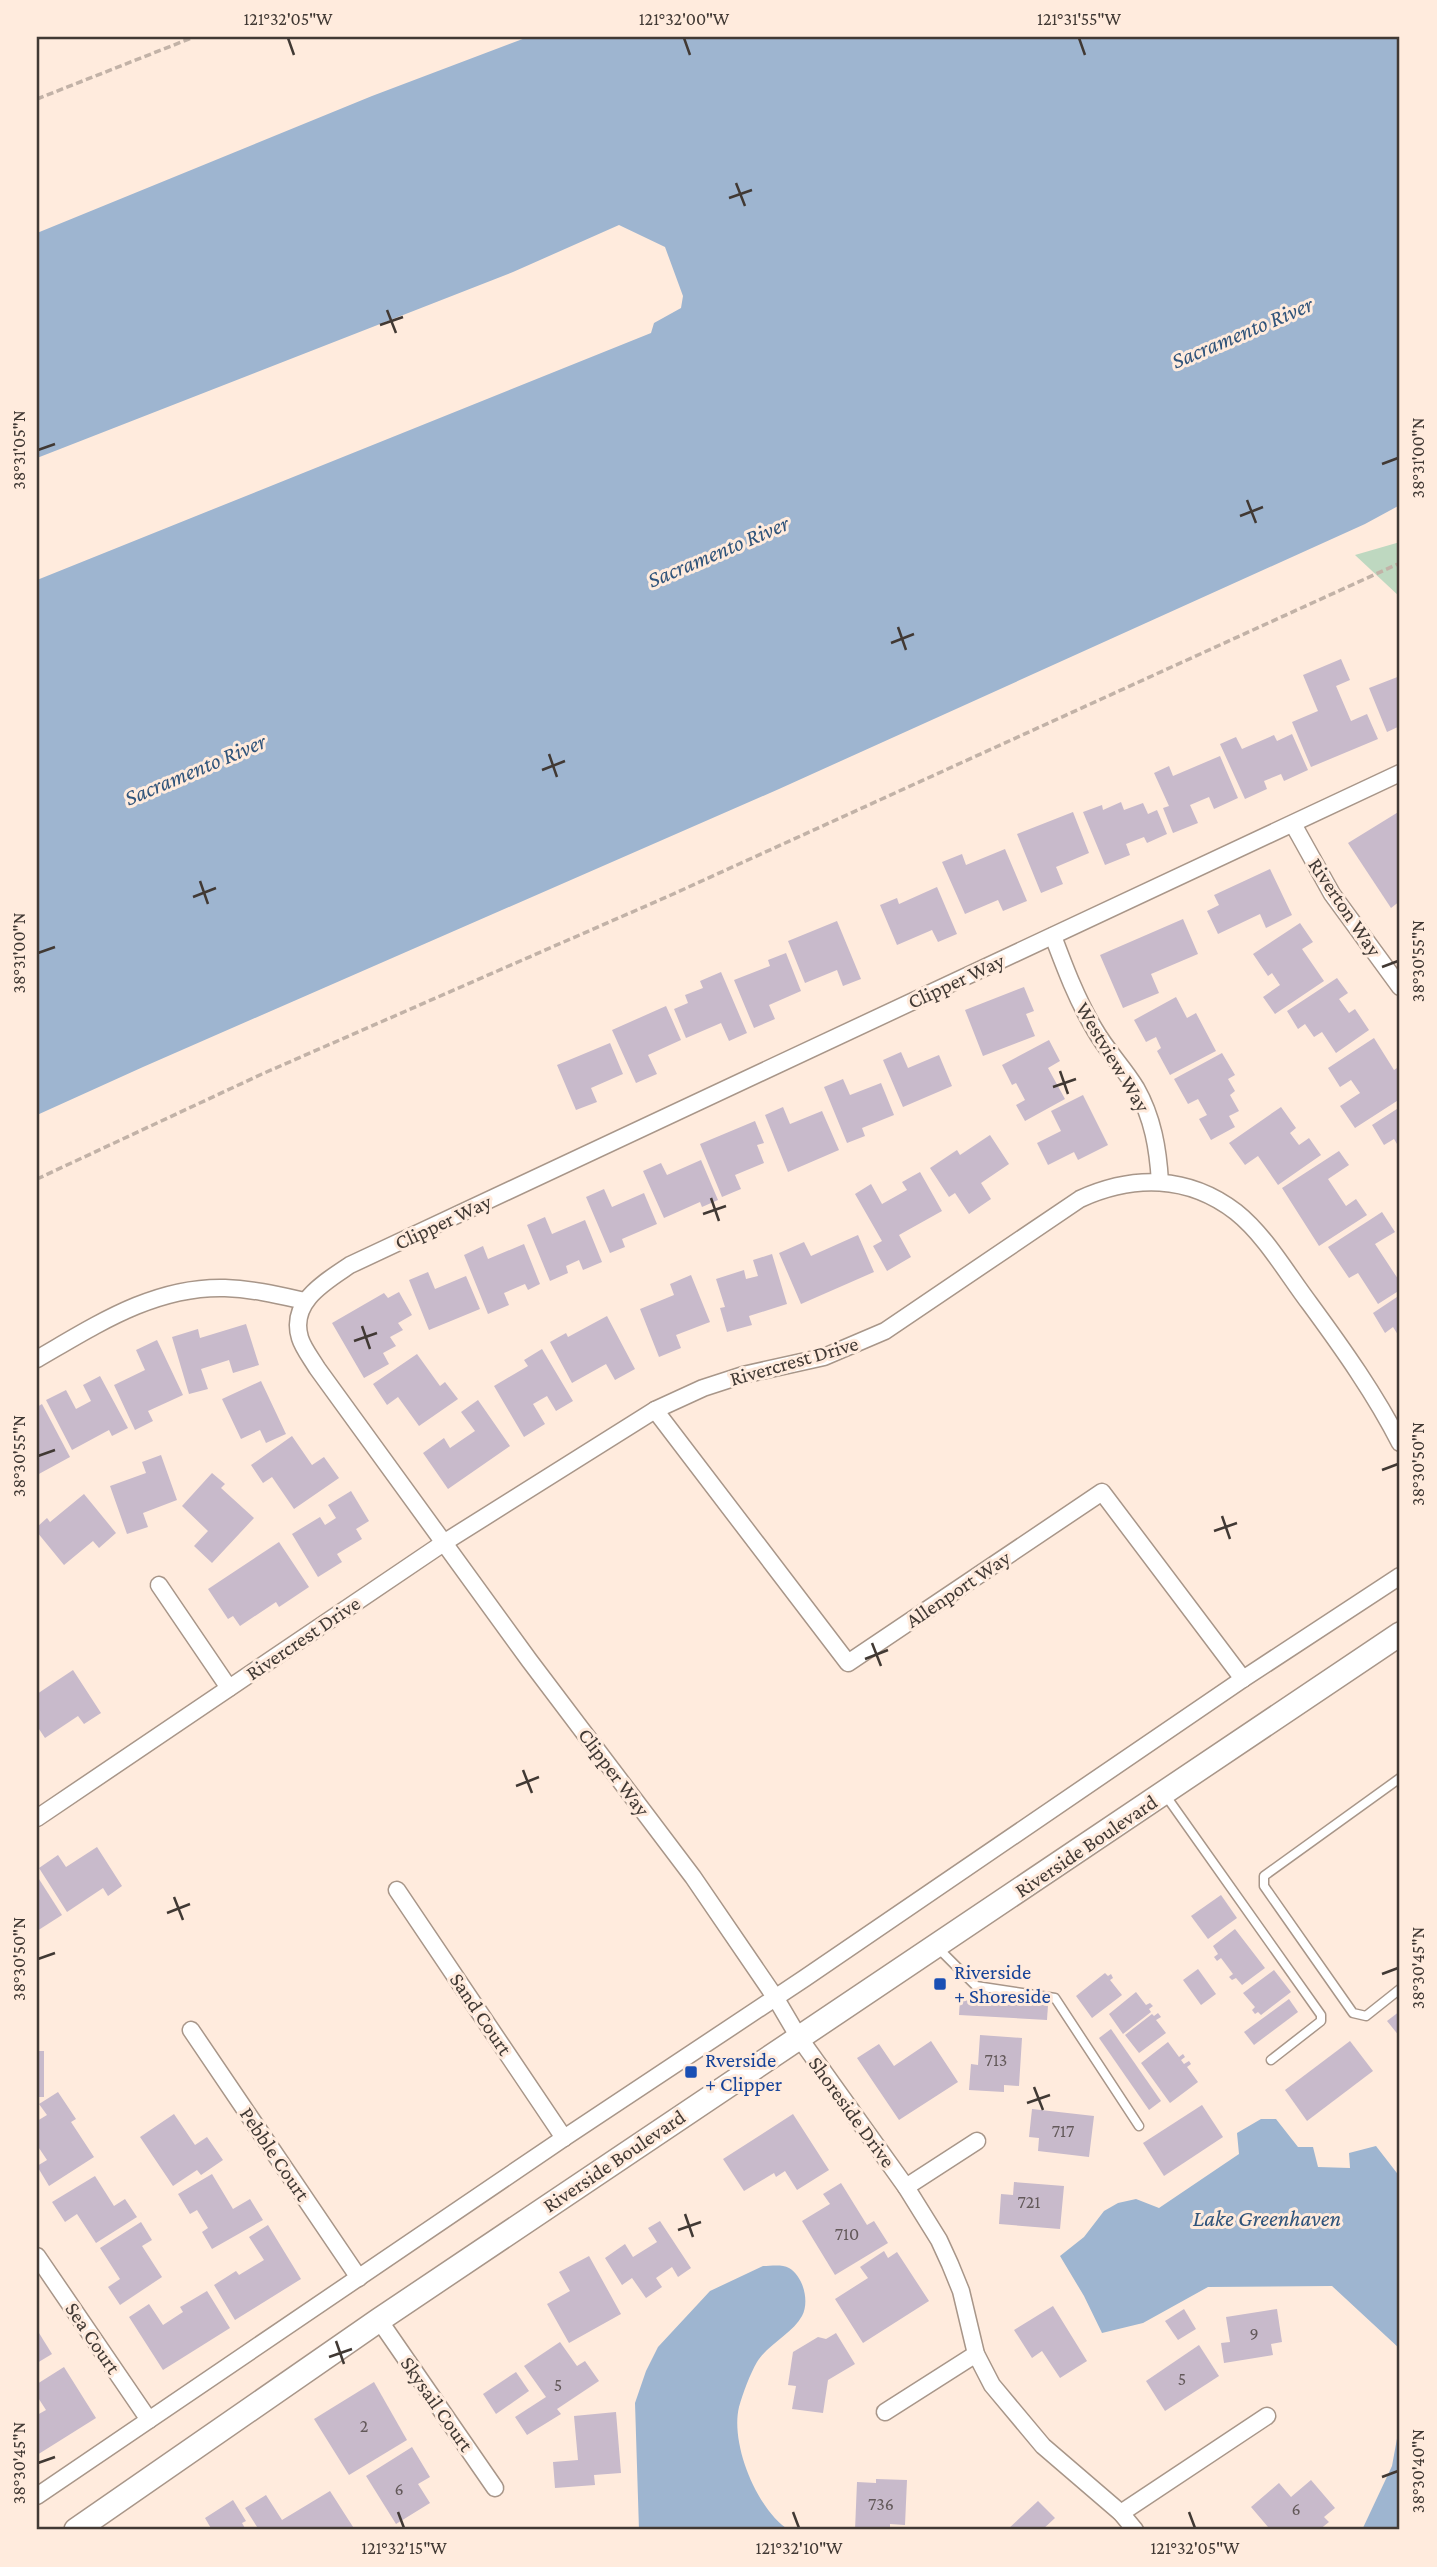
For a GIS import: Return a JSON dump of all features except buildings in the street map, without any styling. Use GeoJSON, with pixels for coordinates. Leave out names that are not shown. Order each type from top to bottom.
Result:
{"type":"FeatureCollection","features":[{"type":"Feature","properties":{"kind":"main road","name":"Riverside Boulevard"},"geometry":{"type":"LineString","coordinates":[[76,2530],[379,2320],[798,2036],[937,1947],[1400,1634]]}},
{"type":"Feature","properties":{"kind":"street","name":"Clipper Way"},"geometry":{"type":"LineString","coordinates":[[798,2036],[775,1997],[693,1877],[529,1660],[317,1368],[300,1340],[297,1324],[305,1301],[350,1265],[1400,773]]}},
{"type":"Feature","properties":{"kind":"street","name":"Riverton Way"},"geometry":{"type":"LineString","coordinates":[[1293,824],[1332,894],[1400,987]]}},
{"type":"Feature","properties":{"kind":"street","name":"Westview Way"},"geometry":{"type":"LineString","coordinates":[[1053,936],[1074,991],[1096,1032],[1136,1089],[1151,1121],[1158,1149],[1160,1182]]}},
{"type":"Feature","properties":{"kind":"street","name":"Rivercrest Drive"},"geometry":{"type":"LineString","coordinates":[[37,1818],[445,1542],[655,1410],[703,1388],[743,1375],[824,1357],[859,1344],[885,1331],[1080,1199],[1102,1189],[1131,1182],[1160,1182],[1185,1186],[1212,1197],[1237,1213],[1258,1234],[1352,1361],[1400,1443]]}},
{"type":"Feature","properties":{"kind":"street"},"geometry":{"type":"LineString","coordinates":[[37,1359],[127,1308],[160,1296],[224,1288],[256,1290],[305,1301]]}},
{"type":"Feature","properties":{"kind":"street","name":"Allenport Way"},"geometry":{"type":"LineString","coordinates":[[655,1410],[848,1663],[1102,1492],[1242,1679]]}},
{"type":"Feature","properties":{"kind":"street"},"geometry":{"type":"LineString","coordinates":[[37,2496],[1242,1679],[1400,1576]]}},
{"type":"Feature","properties":{"kind":"street","name":"Rivercrest Drive"},"geometry":{"type":"LineString","coordinates":[[159,1585],[229,1688]]}},
{"type":"Feature","properties":{"kind":"street","name":"Sand Court"},"geometry":{"type":"LineString","coordinates":[[397,1890],[564,2138]]}},
{"type":"Feature","properties":{"kind":"street","name":"Pebble Court"},"geometry":{"type":"LineString","coordinates":[[191,2030],[359,2278]]}},
{"type":"Feature","properties":{"kind":"street","name":"Shoreside Drive"},"geometry":{"type":"LineString","coordinates":[[798,2036],[906,2187],[939,2240],[961,2291],[976,2354],[992,2385],[1043,2446],[1121,2513],[1135,2530]]}},
{"type":"Feature","properties":{"kind":"street","name":"Shoreside Drive"},"geometry":{"type":"LineString","coordinates":[[906,2187],[977,2141]]}},
{"type":"Feature","properties":{"kind":"street","name":"Sea Court"},"geometry":{"type":"LineString","coordinates":[[37,2256],[149,2420]]}},
{"type":"Feature","properties":{"kind":"street","name":"Skysail Court"},"geometry":{"type":"LineString","coordinates":[[379,2320],[495,2487]]}},
{"type":"Feature","properties":{"kind":"street"},"geometry":{"type":"LineString","coordinates":[[885,2412],[976,2354]]}},
{"type":"Feature","properties":{"kind":"street"},"geometry":{"type":"LineString","coordinates":[[1121,2513],[1267,2416]]}},
{"type":"Feature","properties":{"kind":"lane"},"geometry":{"type":"LineString","coordinates":[[1400,1778],[1264,1876],[1264,1886],[1353,2013],[1366,2016],[1400,1989]]}},
{"type":"Feature","properties":{"kind":"lane"},"geometry":{"type":"LineString","coordinates":[[1164,1794],[1321,2014],[1321,2021],[1271,2060]]}},
{"type":"Feature","properties":{"kind":"lane"},"geometry":{"type":"LineString","coordinates":[[937,1947],[976,1986],[1055,1998],[1139,2126]]}},
{"type":"Feature","properties":{"kind":"path"},"geometry":{"type":"LineString","coordinates":[[37,99],[194,37]]}},
{"type":"Feature","properties":{"kind":"path"},"geometry":{"type":"LineString","coordinates":[[37,1179],[262,1074],[683,890],[1400,563]]}},
{"type":"Feature","properties":{"kind":"green space"},"geometry":{"type":"Polygon","coordinates":[[[1400,542],[1400,597],[1355,555],[1400,542]]]}},
{"type":"Feature","properties":{"kind":"water","name":"Sacramento River"},"geometry":{"type":"Polygon","coordinates":[[[528,37],[1400,37],[1400,505],[1365,524],[779,789],[37,1115],[37,580],[651,333],[654,323],[681,308],[683,296],[665,247],[619,225],[513,272],[37,458],[37,233],[372,96],[528,37]]]}},
{"type":"Feature","properties":{"kind":"water","name":"Lake Greenhaven"},"geometry":{"type":"Polygon","coordinates":[[[1261,2119],[1276,2119],[1298,2147],[1313,2147],[1318,2167],[1350,2168],[1349,2153],[1376,2146],[1400,2177],[1400,2349],[1332,2286],[1208,2287],[1143,2323],[1102,2333],[1060,2256],[1084,2237],[1104,2211],[1118,2203],[1136,2199],[1159,2208],[1239,2154],[1237,2133],[1261,2119]]]}},
{"type":"Feature","properties":{"kind":"water"},"geometry":{"type":"Polygon","coordinates":[[[763,2266],[783,2266],[794,2272],[804,2289],[804,2310],[798,2322],[761,2356],[754,2367],[739,2407],[737,2422],[742,2457],[757,2492],[766,2508],[789,2530],[639,2530],[635,2403],[646,2371],[658,2347],[710,2291],[763,2266]]]}},
{"type":"Feature","properties":{"kind":"water"},"geometry":{"type":"Polygon","coordinates":[[[1400,2422],[1400,2530],[1362,2530],[1392,2466],[1400,2422]]]}},
{"type":"Feature","properties":{"kind":"place","name":"Riverside + Shoreside"},"geometry":{"type":"Point","coordinates":[940,1984]}},
{"type":"Feature","properties":{"kind":"place","name":"Rverside + Clipper"},"geometry":{"type":"Point","coordinates":[691,2072]}}]}
